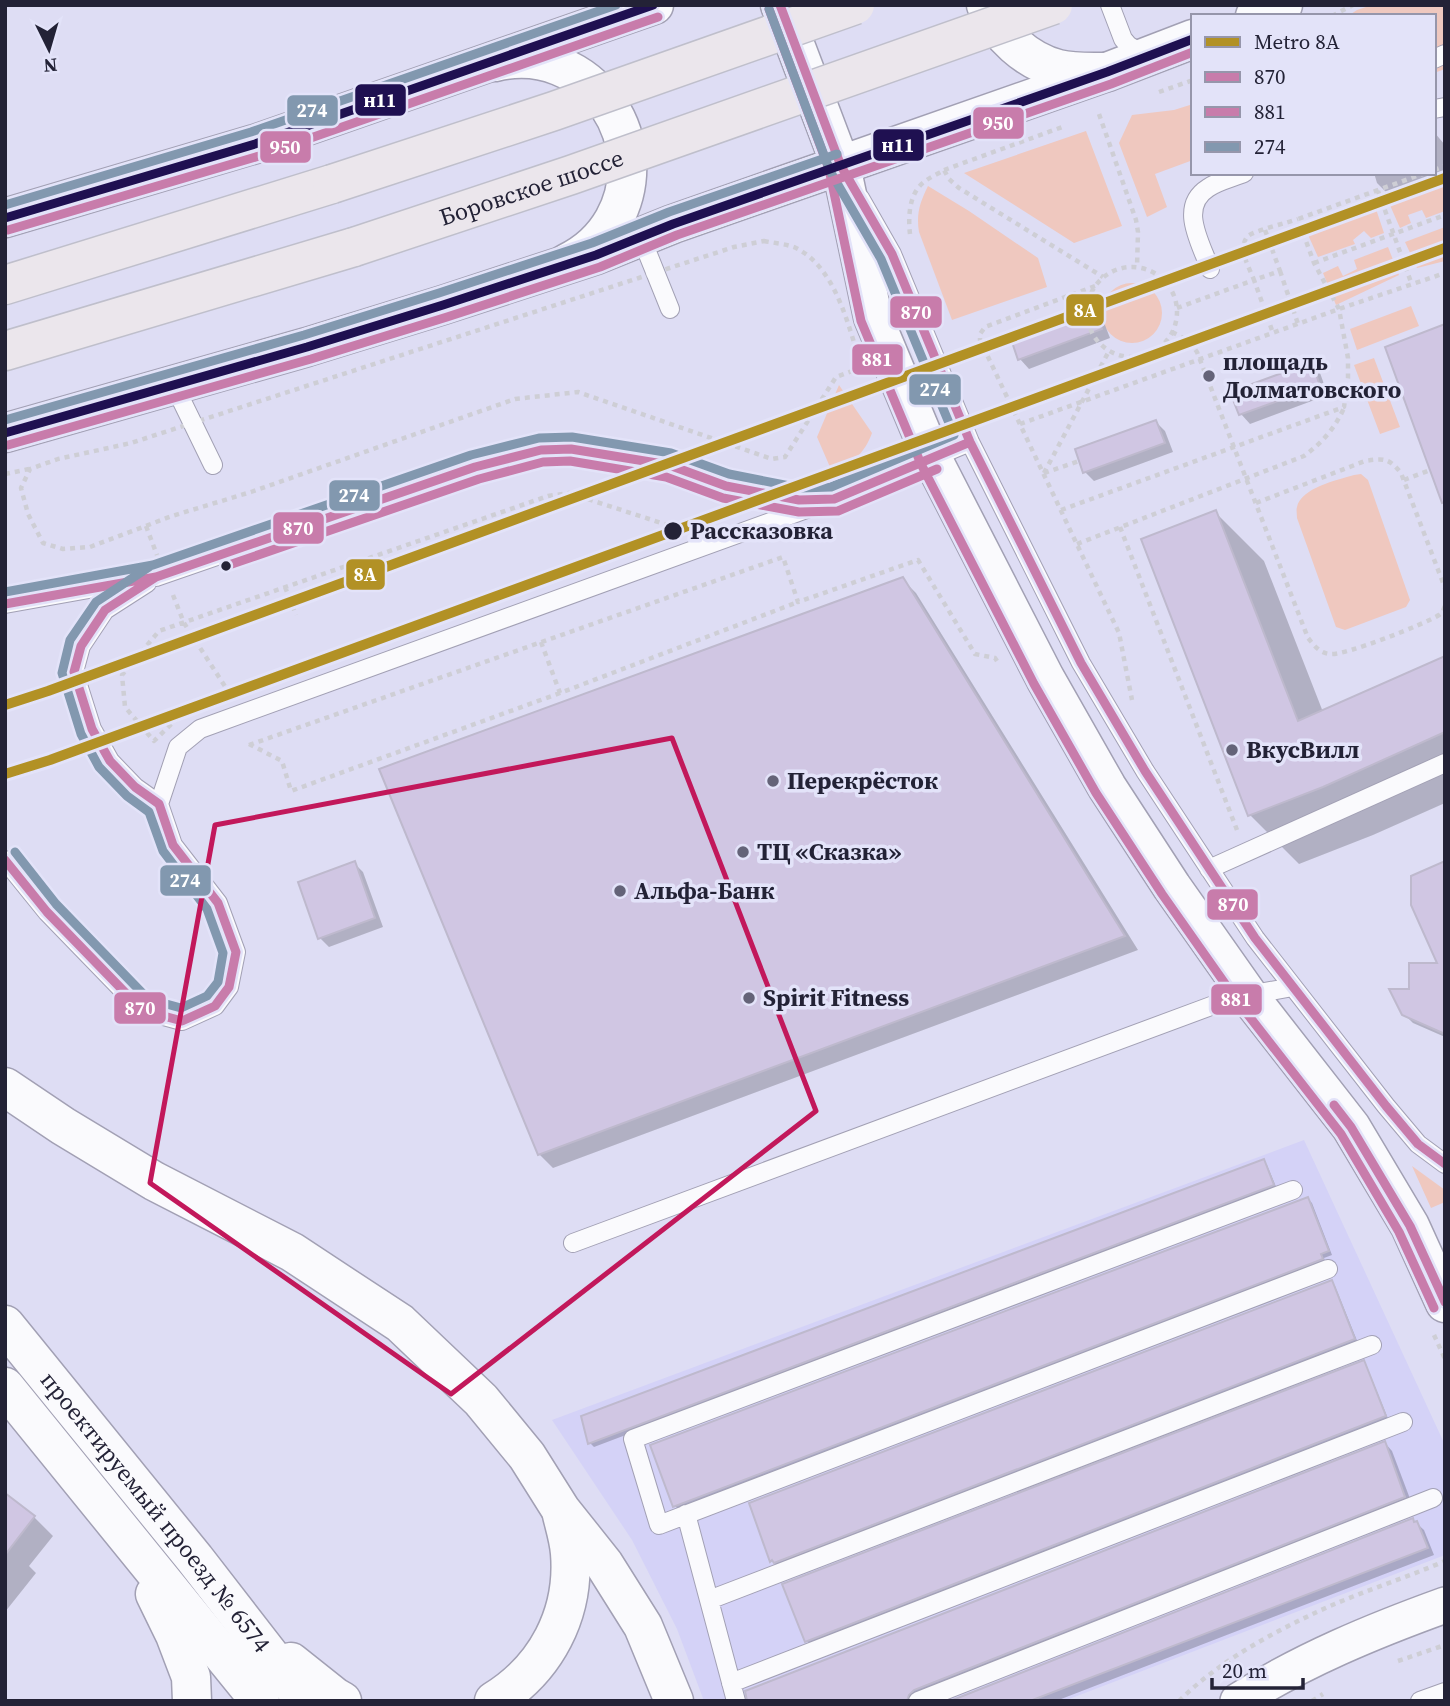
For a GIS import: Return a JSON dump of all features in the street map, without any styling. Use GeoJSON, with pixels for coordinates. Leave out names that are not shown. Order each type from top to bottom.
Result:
{"type":"FeatureCollection","features":[{"type":"Feature","properties":{"kind":"main road"},"geometry":{"type":"LineString","coordinates":[[5,218],[255,144],[653,5]]}},
{"type":"Feature","properties":{"kind":"main road"},"geometry":{"type":"LineString","coordinates":[[780,5],[841,166],[873,317],[932,458],[1045,678],[1107,787],[1172,887],[1248,995],[1351,1127],[1410,1226],[1445,1303]]}},
{"type":"Feature","properties":{"kind":"main road"},"geometry":{"type":"LineString","coordinates":[[5,285],[541,116],[855,5]]}},
{"type":"Feature","properties":{"kind":"main road"},"geometry":{"type":"LineString","coordinates":[[986,5],[1000,31],[1034,59],[1055,68],[1077,72],[1107,72]]}},
{"type":"Feature","properties":{"kind":"main road","name":"Боровское шоссе"},"geometry":{"type":"LineString","coordinates":[[5,351],[354,247],[570,175],[1052,5]]}},
{"type":"Feature","properties":{"kind":"main road"},"geometry":{"type":"LineString","coordinates":[[1260,14],[1283,5]]}},
{"type":"Feature","properties":{"kind":"main road"},"geometry":{"type":"LineString","coordinates":[[5,433],[307,347],[596,255],[1191,40]]}},
{"type":"Feature","properties":{"kind":"main road"},"geometry":{"type":"LineString","coordinates":[[484,65],[505,59],[528,59],[571,71],[590,84],[606,100],[625,141],[628,163],[626,186],[620,207],[609,227],[594,244],[576,258],[556,268]]}},
{"type":"Feature","properties":{"kind":"main road"},"geometry":{"type":"LineString","coordinates":[[5,1087],[153,1181],[292,1252],[400,1322],[481,1400],[527,1457],[561,1510],[604,1564],[643,1626],[674,1701]]}},
{"type":"Feature","properties":{"kind":"main road","name":"проектируемый проезд № 6574"},"geometry":{"type":"LineString","coordinates":[[5,1325],[195,1559],[305,1701]]}},
{"type":"Feature","properties":{"kind":"main road","name":"проектируемый проезд № 6574"},"geometry":{"type":"LineString","coordinates":[[5,1387],[260,1701]]}},
{"type":"Feature","properties":{"kind":"main road"},"geometry":{"type":"LineString","coordinates":[[494,1701],[530,1673],[559,1629],[571,1577],[570,1550],[561,1510]]}},
{"type":"Feature","properties":{"kind":"main road"},"geometry":{"type":"LineString","coordinates":[[130,1541],[175,1635],[191,1677],[192,1701]]}},
{"type":"Feature","properties":{"kind":"main road"},"geometry":{"type":"LineString","coordinates":[[251,1632],[342,1701]]}},
{"type":"Feature","properties":{"kind":"street"},"geometry":{"type":"LineString","coordinates":[[1238,1701],[1316,1657],[1445,1605]]}},
{"type":"Feature","properties":{"kind":"lane"},"geometry":{"type":"LineString","coordinates":[[1110,5],[1123,40],[1147,57]]}},
{"type":"Feature","properties":{"kind":"lane"},"geometry":{"type":"LineString","coordinates":[[841,166],[892,254],[970,442],[1081,663],[1145,771],[1255,938],[1410,1134],[1445,1164]]}},
{"type":"Feature","properties":{"kind":"lane"},"geometry":{"type":"LineString","coordinates":[[1210,269],[1192,220],[1193,206],[1199,195],[1210,187],[1239,175]]}},
{"type":"Feature","properties":{"kind":"lane"},"geometry":{"type":"LineString","coordinates":[[641,237],[670,309]]}},
{"type":"Feature","properties":{"kind":"lane"},"geometry":{"type":"LineString","coordinates":[[174,385],[213,465]]}},
{"type":"Feature","properties":{"kind":"lane"},"geometry":{"type":"LineString","coordinates":[[159,804],[178,747],[200,729],[834,499],[970,442]]}},
{"type":"Feature","properties":{"kind":"lane"},"geometry":{"type":"LineString","coordinates":[[5,604],[160,575],[475,467],[541,450],[584,450],[668,465],[726,486],[799,500],[834,499]]}},
{"type":"Feature","properties":{"kind":"lane"},"geometry":{"type":"LineString","coordinates":[[5,860],[47,912],[142,1010],[183,1021],[215,1006],[229,987],[236,952],[218,903],[173,845],[159,804],[135,787],[110,761],[92,729],[75,672],[81,646],[105,610],[160,575]]}},
{"type":"Feature","properties":{"kind":"lane"},"geometry":{"type":"LineString","coordinates":[[1209,869],[1445,763]]}},
{"type":"Feature","properties":{"kind":"lane"},"geometry":{"type":"LineString","coordinates":[[573,1243],[1211,1006],[1248,995],[1293,987]]}},
{"type":"Feature","properties":{"kind":"lane"},"geometry":{"type":"LineString","coordinates":[[1293,1190],[634,1438],[659,1525],[1328,1269]]}},
{"type":"Feature","properties":{"kind":"lane"},"geometry":{"type":"LineString","coordinates":[[709,1600],[1372,1345]]}},
{"type":"Feature","properties":{"kind":"lane"},"geometry":{"type":"LineString","coordinates":[[686,1514],[734,1692],[1403,1422]]}},
{"type":"Feature","properties":{"kind":"lane"},"geometry":{"type":"LineString","coordinates":[[918,1701],[1433,1499]]}},
{"type":"Feature","properties":{"kind":"lane"},"geometry":{"type":"LineString","coordinates":[[1420,1701],[1445,1692]]}},
{"type":"Feature","properties":{"kind":"path"},"geometry":{"type":"LineString","coordinates":[[1336,14],[1353,5]]}},
{"type":"Feature","properties":{"kind":"path"},"geometry":{"type":"LineString","coordinates":[[1099,114],[1136,220],[1138,267]]}},
{"type":"Feature","properties":{"kind":"path"},"geometry":{"type":"LineString","coordinates":[[911,237],[908,220],[914,196],[922,183],[944,170],[959,188],[1103,277]]}},
{"type":"Feature","properties":{"kind":"path"},"geometry":{"type":"LineString","coordinates":[[1273,333],[1245,256],[1244,244],[1249,235],[1420,175]]}},
{"type":"Feature","properties":{"kind":"path"},"geometry":{"type":"LineString","coordinates":[[1378,191],[1412,285]]}},
{"type":"Feature","properties":{"kind":"path"},"geometry":{"type":"LineString","coordinates":[[1314,263],[1445,215]]}},
{"type":"Feature","properties":{"kind":"path"},"geometry":{"type":"LineString","coordinates":[[1077,544],[1304,456],[1326,437],[1338,420],[1344,407],[1348,377],[1348,358],[1339,309],[1314,263],[1298,219]]}},
{"type":"Feature","properties":{"kind":"path"},"geometry":{"type":"LineString","coordinates":[[1265,230],[1298,324]]}},
{"type":"Feature","properties":{"kind":"path"},"geometry":{"type":"LineString","coordinates":[[5,474],[131,443],[734,247],[764,241],[795,248],[819,265],[842,305],[861,365],[836,377],[785,457],[772,459],[578,392],[514,400],[264,488],[172,516],[90,547],[63,549],[43,543],[28,514],[22,488],[30,469]]}},
{"type":"Feature","properties":{"kind":"path"},"geometry":{"type":"LineString","coordinates":[[1125,267],[1138,267],[1149,270],[1168,284],[1177,308],[1176,320],[1172,332],[1156,350],[1145,355],[1120,356],[1099,343],[1087,321],[1087,310],[1094,286],[1103,277],[1125,267]]}},
{"type":"Feature","properties":{"kind":"path"},"geometry":{"type":"LineString","coordinates":[[1177,308],[1280,271]]}},
{"type":"Feature","properties":{"kind":"path"},"geometry":{"type":"LineString","coordinates":[[1020,424],[1445,273]]}},
{"type":"Feature","properties":{"kind":"path"},"geometry":{"type":"LineString","coordinates":[[1094,286],[991,324],[982,330],[980,340],[1119,633],[1133,708],[1121,685]]}},
{"type":"Feature","properties":{"kind":"path"},"geometry":{"type":"LineString","coordinates":[[1172,332],[1189,341],[1200,359],[1308,638],[1319,651],[1330,654],[1346,653],[1427,621],[1442,612],[1445,606]]}},
{"type":"Feature","properties":{"kind":"path"},"geometry":{"type":"LineString","coordinates":[[1044,473],[1109,351]]}},
{"type":"Feature","properties":{"kind":"path"},"geometry":{"type":"LineString","coordinates":[[1061,510],[1344,407]]}},
{"type":"Feature","properties":{"kind":"path"},"geometry":{"type":"LineString","coordinates":[[1256,503],[1365,461],[1381,458],[1393,463],[1404,480],[1445,588]]}},
{"type":"Feature","properties":{"kind":"path"},"geometry":{"type":"LineString","coordinates":[[1044,473],[1079,461]]}},
{"type":"Feature","properties":{"kind":"path"},"geometry":{"type":"LineString","coordinates":[[1404,480],[1430,470]]}},
{"type":"Feature","properties":{"kind":"path"},"geometry":{"type":"LineString","coordinates":[[569,493],[683,530],[194,702],[154,741],[125,707],[122,675],[159,631],[285,587],[548,496],[569,493]]}},
{"type":"Feature","properties":{"kind":"path"},"geometry":{"type":"LineString","coordinates":[[146,526],[160,575],[184,623],[228,691],[249,745],[282,761],[291,791],[560,693],[798,602]]}},
{"type":"Feature","properties":{"kind":"path"},"geometry":{"type":"LineString","coordinates":[[1120,527],[1245,852]]}},
{"type":"Feature","properties":{"kind":"path"},"geometry":{"type":"LineString","coordinates":[[249,745],[783,557],[789,576]]}},
{"type":"Feature","properties":{"kind":"path"},"geometry":{"type":"LineString","coordinates":[[285,587],[296,615]]}},
{"type":"Feature","properties":{"kind":"path"},"geometry":{"type":"LineString","coordinates":[[541,642],[560,693]]}},
{"type":"Feature","properties":{"kind":"path"},"geometry":{"type":"LineString","coordinates":[[1392,1663],[1445,1644]]}},
{"type":"Feature","properties":{"kind":"path"},"geometry":{"type":"LineString","coordinates":[[1312,1701],[1334,1689]]}},
{"type":"Feature","properties":{"kind":"highlighted area"},"geometry":{"type":"Polygon","coordinates":[[[672,738],[816,1111],[451,1394],[150,1183],[215,825],[672,738]]]}},
{"type":"Feature","properties":{"kind":"shaded area"},"geometry":{"type":"Polygon","coordinates":[[[1372,5],[1445,5],[1445,69],[1436,72],[1436,14],[1351,14],[1372,5]]]}},
{"type":"Feature","properties":{"kind":"shaded area"},"geometry":{"type":"Polygon","coordinates":[[[1191,105],[1191,161],[1155,174],[1167,207],[1147,217],[1119,143],[1132,115],[1174,110],[1191,105]]]}},
{"type":"Feature","properties":{"kind":"shaded area"},"geometry":{"type":"Polygon","coordinates":[[[1086,131],[1122,226],[1074,243],[964,173],[1086,131]]]}},
{"type":"Feature","properties":{"kind":"shaded area"},"geometry":{"type":"Polygon","coordinates":[[[1445,178],[1445,211],[1426,218],[1422,210],[1408,215],[1411,223],[1400,228],[1389,203],[1445,178]]]}},
{"type":"Feature","properties":{"kind":"shaded area"},"geometry":{"type":"Polygon","coordinates":[[[928,186],[1038,258],[1047,287],[952,320],[919,232],[919,208],[928,186]]]}},
{"type":"Feature","properties":{"kind":"shaded area"},"geometry":{"type":"Polygon","coordinates":[[[1375,206],[1384,233],[1371,238],[1364,231],[1353,240],[1355,244],[1318,257],[1305,228],[1375,206]]]}},
{"type":"Feature","properties":{"kind":"shaded area"},"geometry":{"type":"Polygon","coordinates":[[[1445,227],[1445,261],[1417,268],[1405,242],[1445,227]]]}},
{"type":"Feature","properties":{"kind":"shaded area"},"geometry":{"type":"Polygon","coordinates":[[[1388,247],[1399,275],[1336,305],[1323,273],[1338,266],[1343,276],[1357,269],[1354,260],[1388,247]]]}},
{"type":"Feature","properties":{"kind":"shaded area"},"geometry":{"type":"Polygon","coordinates":[[[1132,283],[1149,288],[1157,296],[1162,313],[1157,330],[1149,338],[1132,343],[1115,338],[1107,330],[1102,313],[1107,296],[1115,288],[1132,283]]]}},
{"type":"Feature","properties":{"kind":"shaded area"},"geometry":{"type":"Polygon","coordinates":[[[1411,306],[1419,326],[1357,350],[1350,329],[1411,306]]]}},
{"type":"Feature","properties":{"kind":"shaded area"},"geometry":{"type":"Polygon","coordinates":[[[1374,358],[1400,427],[1380,434],[1354,365],[1374,358]]]}},
{"type":"Feature","properties":{"kind":"shaded area"},"geometry":{"type":"Polygon","coordinates":[[[839,385],[872,433],[857,457],[833,474],[817,437],[839,385]]]}},
{"type":"Feature","properties":{"kind":"shaded area"},"geometry":{"type":"Polygon","coordinates":[[[1361,474],[1368,480],[1410,600],[1406,607],[1345,630],[1336,627],[1297,518],[1297,509],[1300,500],[1312,490],[1361,474]]]}},
{"type":"Feature","properties":{"kind":"shaded area"},"geometry":{"type":"Polygon","coordinates":[[[1304,1140],[1445,1445],[1445,1555],[1064,1701],[704,1701],[677,1629],[632,1540],[552,1420],[1304,1140]]]}},
{"type":"Feature","properties":{"kind":"shaded area"},"geometry":{"type":"Polygon","coordinates":[[[1412,1166],[1445,1190],[1445,1202],[1431,1208],[1412,1166]]]}},
{"type":"Feature","properties":{"kind":"building"},"geometry":{"type":"Polygon","coordinates":[[[1094,309],[1102,329],[1018,360],[1011,339],[1094,309]]]}},
{"type":"Feature","properties":{"kind":"building"},"geometry":{"type":"Polygon","coordinates":[[[1445,324],[1445,502],[1442,503],[1385,347],[1445,324]]]}},
{"type":"Feature","properties":{"kind":"building"},"geometry":{"type":"Polygon","coordinates":[[[1312,362],[1320,386],[1239,415],[1230,392],[1312,362]]]}},
{"type":"Feature","properties":{"kind":"building"},"geometry":{"type":"Polygon","coordinates":[[[1156,420],[1165,443],[1083,473],[1075,449],[1156,420]]]}},
{"type":"Feature","properties":{"kind":"building"},"geometry":{"type":"Polygon","coordinates":[[[1216,510],[1298,721],[1445,656],[1445,732],[1323,787],[1248,816],[1141,539],[1216,510]]]}},
{"type":"Feature","properties":{"kind":"building","name":"ТЦ «Сказка»"},"geometry":{"type":"Polygon","coordinates":[[[903,577],[1125,936],[538,1155],[379,769],[903,577]]]}},
{"type":"Feature","properties":{"kind":"building"},"geometry":{"type":"Polygon","coordinates":[[[355,861],[375,918],[318,939],[298,882],[355,861]]]}},
{"type":"Feature","properties":{"kind":"building"},"geometry":{"type":"Polygon","coordinates":[[[1445,861],[1445,1034],[1402,1015],[1389,989],[1409,989],[1409,963],[1437,963],[1411,905],[1411,876],[1445,861]]]}},
{"type":"Feature","properties":{"kind":"building"},"geometry":{"type":"Polygon","coordinates":[[[1264,1159],[1274,1185],[588,1444],[581,1416],[1264,1159]]]}},
{"type":"Feature","properties":{"kind":"building"},"geometry":{"type":"Polygon","coordinates":[[[1308,1197],[1329,1251],[1321,1254],[1323,1259],[673,1507],[650,1445],[1308,1197]]]}},
{"type":"Feature","properties":{"kind":"building"},"geometry":{"type":"Polygon","coordinates":[[[1332,1280],[1355,1339],[774,1563],[772,1560],[770,1562],[749,1503],[1332,1280]]]}},
{"type":"Feature","properties":{"kind":"building"},"geometry":{"type":"Polygon","coordinates":[[[1364,1360],[1386,1416],[805,1642],[782,1584],[1364,1360]]]}},
{"type":"Feature","properties":{"kind":"building"},"geometry":{"type":"Polygon","coordinates":[[[1385,1441],[1405,1497],[914,1690],[907,1701],[747,1701],[745,1691],[1385,1441]]]}},
{"type":"Feature","properties":{"kind":"building"},"geometry":{"type":"Polygon","coordinates":[[[5,1493],[35,1516],[5,1555],[5,1493]]]}},
{"type":"Feature","properties":{"kind":"building"},"geometry":{"type":"Polygon","coordinates":[[[1413,1518],[1414,1522],[1417,1521],[1428,1548],[1030,1701],[950,1701],[1413,1518]]]}},
{"type":"Feature","properties":{"kind":"metro line","name":"8А"},"geometry":{"type":"LineString","coordinates":[[5,705],[1445,178]]}},
{"type":"Feature","properties":{"kind":"metro line","name":"8А"},"geometry":{"type":"LineString","coordinates":[[5,774],[50,760],[1445,248]]}},
{"type":"Feature","properties":{"kind":"transit line","name":"274"},"geometry":{"type":"LineString","coordinates":[[5,205],[251,132],[616,5]]}},
{"type":"Feature","properties":{"kind":"transit line","name":"н11"},"geometry":{"type":"LineString","coordinates":[[5,218],[255,144],[653,5]]}},
{"type":"Feature","properties":{"kind":"transit line","name":"870"},"geometry":{"type":"LineString","coordinates":[[780,5],[841,166],[892,254],[970,442],[1081,663],[1145,771],[1255,938],[1386,1106],[1418,1144],[1445,1164]]}},
{"type":"Feature","properties":{"kind":"transit line","name":"881"},"geometry":{"type":"LineString","coordinates":[[769,9],[829,169],[861,321],[921,464],[1034,684],[1096,793],[1162,894],[1238,1002],[1341,1134],[1399,1232],[1434,1308]]}},
{"type":"Feature","properties":{"kind":"transit line","name":"274"},"geometry":{"type":"LineString","coordinates":[[5,592],[153,565],[471,455],[539,438],[572,437],[671,453],[729,474],[800,488],[831,487],[954,435],[881,259],[830,171],[769,9]]}},
{"type":"Feature","properties":{"kind":"transit line","name":"950"},"geometry":{"type":"LineString","coordinates":[[8,230],[259,156],[658,17]]}},
{"type":"Feature","properties":{"kind":"transit line","name":"н11"},"geometry":{"type":"LineString","coordinates":[[5,433],[307,347],[596,255],[673,224],[1107,72],[1191,40]]}},
{"type":"Feature","properties":{"kind":"transit line","name":"950"},"geometry":{"type":"LineString","coordinates":[[8,445],[311,359],[600,267],[677,235],[1111,84],[1191,53]]}},
{"type":"Feature","properties":{"kind":"transit line","name":"274"},"geometry":{"type":"LineString","coordinates":[[5,420],[304,335],[439,293],[592,243],[669,212],[837,154]]}},
{"type":"Feature","properties":{"kind":"transit line","name":"870"},"geometry":{"type":"LineString","coordinates":[[5,604],[156,577],[475,467],[541,450],[571,449],[669,465],[726,486],[799,500],[834,499],[970,442]]}},
{"type":"Feature","properties":{"kind":"transit line","name":"881"},"geometry":{"type":"LineString","coordinates":[[226,566],[479,479],[543,462],[570,461],[666,477],[723,498],[799,512],[838,511],[937,469]]}},
{"type":"Feature","properties":{"kind":"transit line","name":"274"},"geometry":{"type":"LineString","coordinates":[[15,852],[56,904],[148,999],[181,1008],[207,996],[218,982],[223,953],[207,909],[163,851],[149,812],[127,796],[99,767],[81,734],[62,673],[70,640],[96,602],[149,567]]}},
{"type":"Feature","properties":{"kind":"transit line","name":"870"},"geometry":{"type":"LineString","coordinates":[[5,860],[47,912],[142,1010],[182,1021],[215,1006],[229,987],[236,952],[218,903],[173,845],[159,804],[135,787],[110,761],[92,729],[74,672],[81,646],[105,610],[156,577]]}},
{"type":"Feature","properties":{"kind":"transit line","name":"870"},"geometry":{"type":"LineString","coordinates":[[1334,1105],[1351,1127],[1410,1226],[1445,1302]]}},
{"type":"Feature","properties":{"kind":"place","name":"площадь Долматовского"},"geometry":{"type":"Point","coordinates":[1209,376]}},
{"type":"Feature","properties":{"kind":"place","name":"Рассказовка"},"geometry":{"type":"Point","coordinates":[673,531]}},
{"type":"Feature","properties":{"kind":"place","name":"ВкусВилл"},"geometry":{"type":"Point","coordinates":[1232,750]}},
{"type":"Feature","properties":{"kind":"place","name":"Перекрёсток"},"geometry":{"type":"Point","coordinates":[773,781]}},
{"type":"Feature","properties":{"kind":"place","name":"ТЦ «Сказка»"},"geometry":{"type":"Point","coordinates":[743,852]}},
{"type":"Feature","properties":{"kind":"place","name":"Альфа-Банк"},"geometry":{"type":"Point","coordinates":[620,891]}},
{"type":"Feature","properties":{"kind":"place","name":"Spirit Fitness"},"geometry":{"type":"Point","coordinates":[749,998]}}]}
